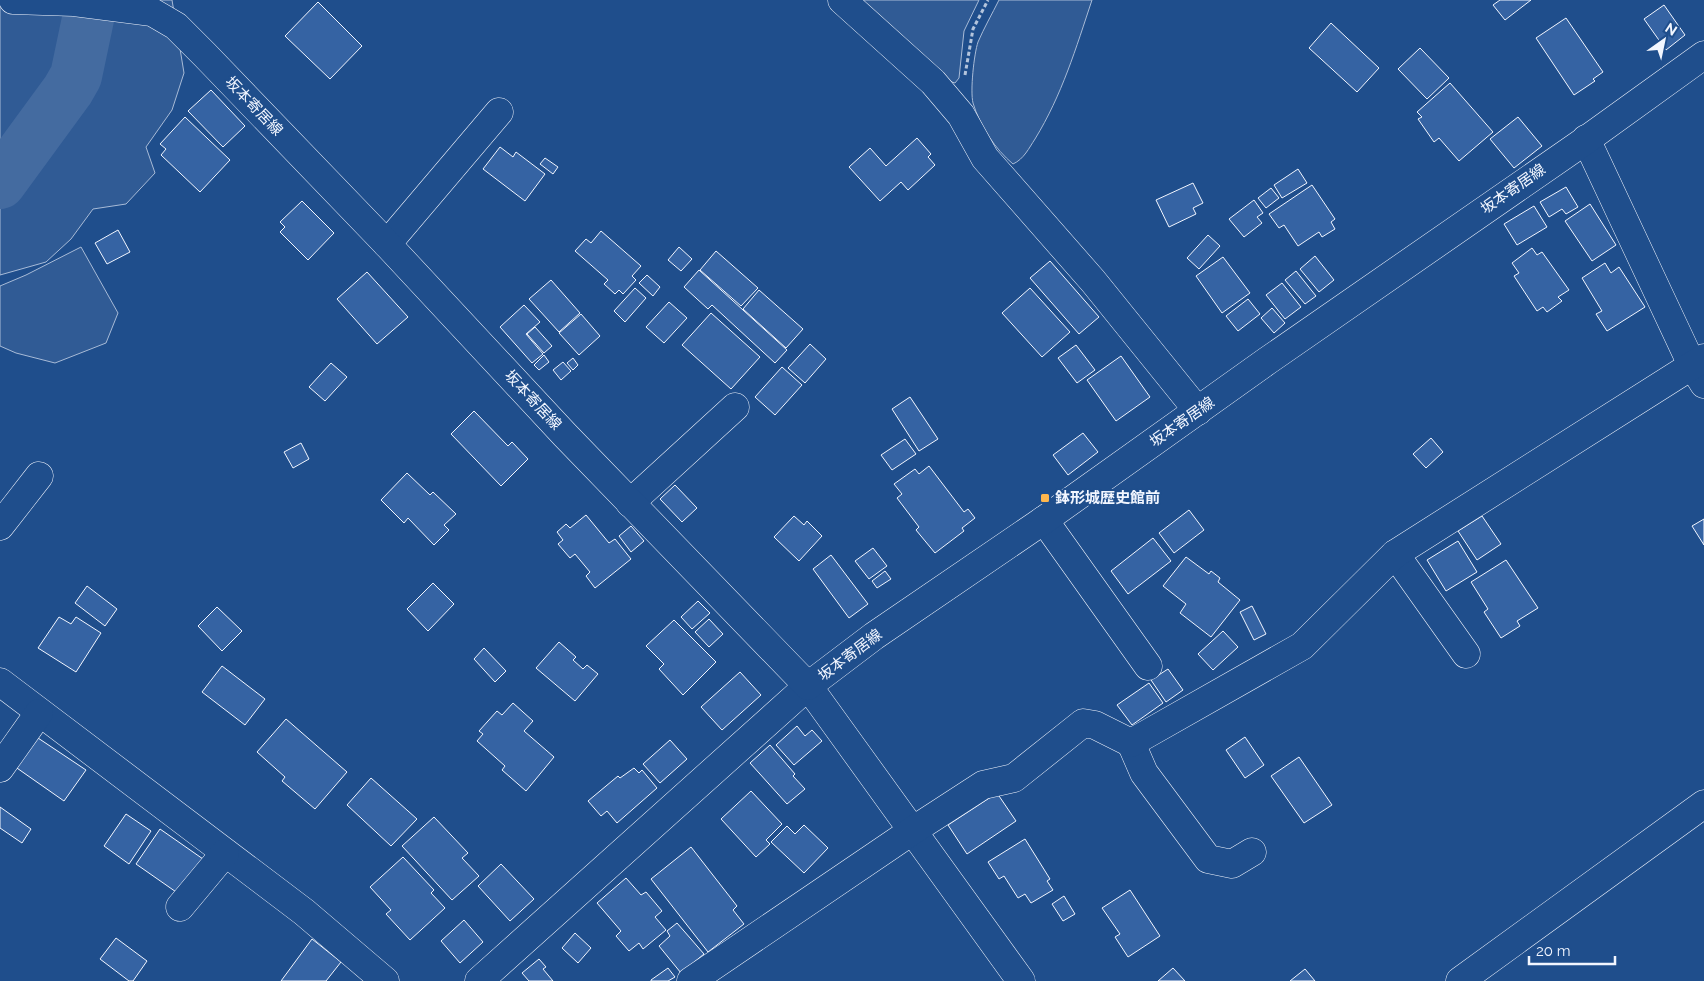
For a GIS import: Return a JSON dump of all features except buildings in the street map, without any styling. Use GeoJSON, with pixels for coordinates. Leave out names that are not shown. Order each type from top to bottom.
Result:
{"type":"FeatureCollection","features":[{"type":"Feature","properties":{"kind":"street","name":"坂本寄居線"},"geometry":{"type":"LineString","coordinates":[[13,0],[74,2],[152,12],[176,26],[387,244],[630,503],[808,686],[874,636],[1044,520],[1330,316],[1704,55]]}},
{"type":"Feature","properties":{"kind":"street"},"geometry":{"type":"LineString","coordinates":[[842,0],[933,82],[961,115],[985,158],[1093,281],[1198,411]]}},
{"type":"Feature","properties":{"kind":"street"},"geometry":{"type":"LineString","coordinates":[[387,244],[499,112]]}},
{"type":"Feature","properties":{"kind":"street"},"geometry":{"type":"LineString","coordinates":[[1131,742],[1302,646],[1395,554],[1700,369],[1586,139]]}},
{"type":"Feature","properties":{"kind":"street"},"geometry":{"type":"LineString","coordinates":[[630,503],[735,407]]}},
{"type":"Feature","properties":{"kind":"street"},"geometry":{"type":"LineString","coordinates":[[0,526],[38,476]]}},
{"type":"Feature","properties":{"kind":"street"},"geometry":{"type":"LineString","coordinates":[[1044,520],[1148,666]]}},
{"type":"Feature","properties":{"kind":"street"},"geometry":{"type":"LineString","coordinates":[[1395,554],[1466,654]]}},
{"type":"Feature","properties":{"kind":"street"},"geometry":{"type":"LineString","coordinates":[[0,682],[304,912],[385,981]]}},
{"type":"Feature","properties":{"kind":"street"},"geometry":{"type":"LineString","coordinates":[[479,981],[808,686],[1021,981]]}},
{"type":"Feature","properties":{"kind":"street"},"geometry":{"type":"LineString","coordinates":[[0,768],[39,713]]}},
{"type":"Feature","properties":{"kind":"street"},"geometry":{"type":"LineString","coordinates":[[692,981],[912,830],[982,785],[1014,778],[1083,723],[1095,724],[1131,742],[1144,773],[1208,859],[1232,864],[1252,852]]}},
{"type":"Feature","properties":{"kind":"street"},"geometry":{"type":"LineString","coordinates":[[1460,981],[1704,804]]}},
{"type":"Feature","properties":{"kind":"street"},"geometry":{"type":"LineString","coordinates":[[180,907],[225,853]]}},
{"type":"Feature","properties":{"kind":"path"},"geometry":{"type":"LineString","coordinates":[[961,115],[972,29],[988,0]]}},
{"type":"Feature","properties":{"kind":"shaded area"},"geometry":{"type":"Polygon","coordinates":[[[0,0],[172,0],[184,73],[172,110],[146,147],[155,173],[126,204],[93,209],[71,239],[46,262],[0,275],[0,0]]]}},
{"type":"Feature","properties":{"kind":"shaded area"},"geometry":{"type":"Polygon","coordinates":[[[862,0],[979,0],[964,31],[959,78],[955,83],[947,79],[862,0]]]}},
{"type":"Feature","properties":{"kind":"shaded area"},"geometry":{"type":"Polygon","coordinates":[[[999,0],[1092,0],[1068,71],[1045,122],[1028,150],[1013,164],[989,136],[976,112],[972,97],[973,72],[978,42],[999,0]]]}},
{"type":"Feature","properties":{"kind":"shaded area"},"geometry":{"type":"Polygon","coordinates":[[[81,247],[118,313],[106,343],[55,363],[16,353],[0,346],[0,286],[81,247]]]}},
{"type":"Feature","properties":{"kind":"waterway"},"geometry":{"type":"LineString","coordinates":[[0,183],[68,90],[76,76],[92,0]]}},
{"type":"Feature","properties":{"kind":"place","name":"鉢形城歴史館前"},"geometry":{"type":"Point","coordinates":[1045,498]}}]}
